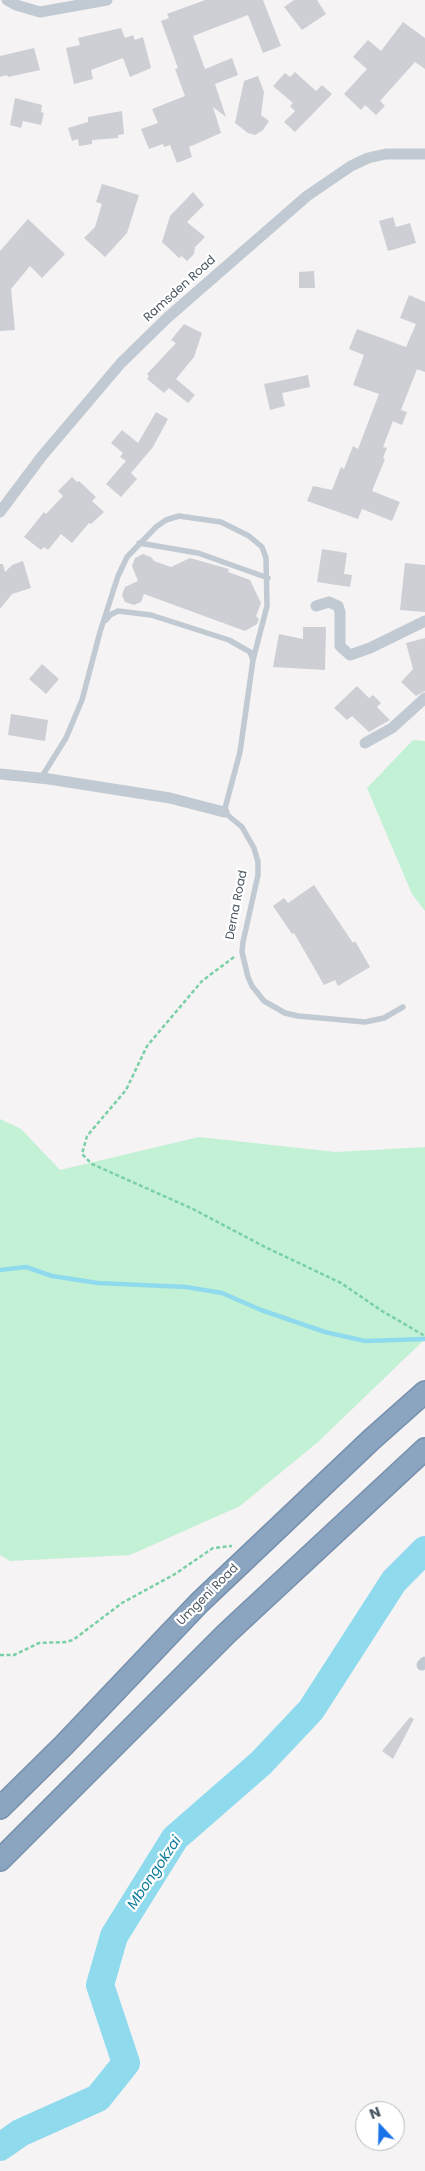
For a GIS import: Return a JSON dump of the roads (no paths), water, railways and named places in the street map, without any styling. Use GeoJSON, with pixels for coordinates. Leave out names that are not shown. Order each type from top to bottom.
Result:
{"type":"FeatureCollection","features":[{"type":"Feature","properties":{"kind":"highway","name":"Umgeni Road"},"geometry":{"type":"LineString","coordinates":[[0,1808],[64,1745],[199,1602],[372,1439],[425,1392]]}},
{"type":"Feature","properties":{"kind":"highway"},"geometry":{"type":"LineString","coordinates":[[0,1860],[228,1633],[425,1449]]}},
{"type":"Feature","properties":{"kind":"street"},"geometry":{"type":"LineString","coordinates":[[7,0],[16,5],[40,12],[107,0]]}},
{"type":"Feature","properties":{"kind":"street","name":"Ramsden Road"},"geometry":{"type":"LineString","coordinates":[[0,512],[42,456],[121,363],[167,318],[306,196],[368,158],[386,154],[425,154]]}},
{"type":"Feature","properties":{"kind":"street"},"geometry":{"type":"LineString","coordinates":[[316,606],[329,602],[338,606],[340,612],[340,646],[350,655],[370,648],[425,621]]}},
{"type":"Feature","properties":{"kind":"street"},"geometry":{"type":"LineString","coordinates":[[366,743],[392,728],[425,698]]}},
{"type":"Feature","properties":{"kind":"street","name":"Derna Road"},"geometry":{"type":"LineString","coordinates":[[0,774],[41,778],[170,798],[224,812]]}},
{"type":"Feature","properties":{"kind":"lane"},"geometry":{"type":"LineString","coordinates":[[41,778],[74,721],[82,700],[96,645],[105,622],[118,576],[127,557],[139,543],[166,520],[179,516],[221,522],[249,536],[262,547],[268,578],[267,606],[253,660],[240,752],[224,812]]}},
{"type":"Feature","properties":{"kind":"lane"},"geometry":{"type":"LineString","coordinates":[[139,543],[198,553],[268,578]]}},
{"type":"Feature","properties":{"kind":"lane"},"geometry":{"type":"LineString","coordinates":[[105,622],[110,615],[118,611],[151,615],[229,640],[250,652],[253,660]]}},
{"type":"Feature","properties":{"kind":"lane","name":"Derna Road"},"geometry":{"type":"LineString","coordinates":[[224,812],[242,827],[254,848],[258,862],[258,875],[244,927],[242,952],[248,976],[264,1001],[285,1013],[364,1022],[384,1018],[403,1007]]}},
{"type":"Feature","properties":{"kind":"waterway"},"geometry":{"type":"LineString","coordinates":[[0,1270],[26,1267],[52,1276],[98,1283],[186,1287],[222,1293],[261,1310],[325,1332],[365,1341],[425,1339]]}},
{"type":"Feature","properties":{"kind":"waterway","name":"Mbongokzai"},"geometry":{"type":"LineString","coordinates":[[0,2147],[20,2133],[98,2098],[126,2063],[100,1985],[114,1936],[175,1838],[261,1763],[311,1710],[394,1581],[425,1550]]}}]}
